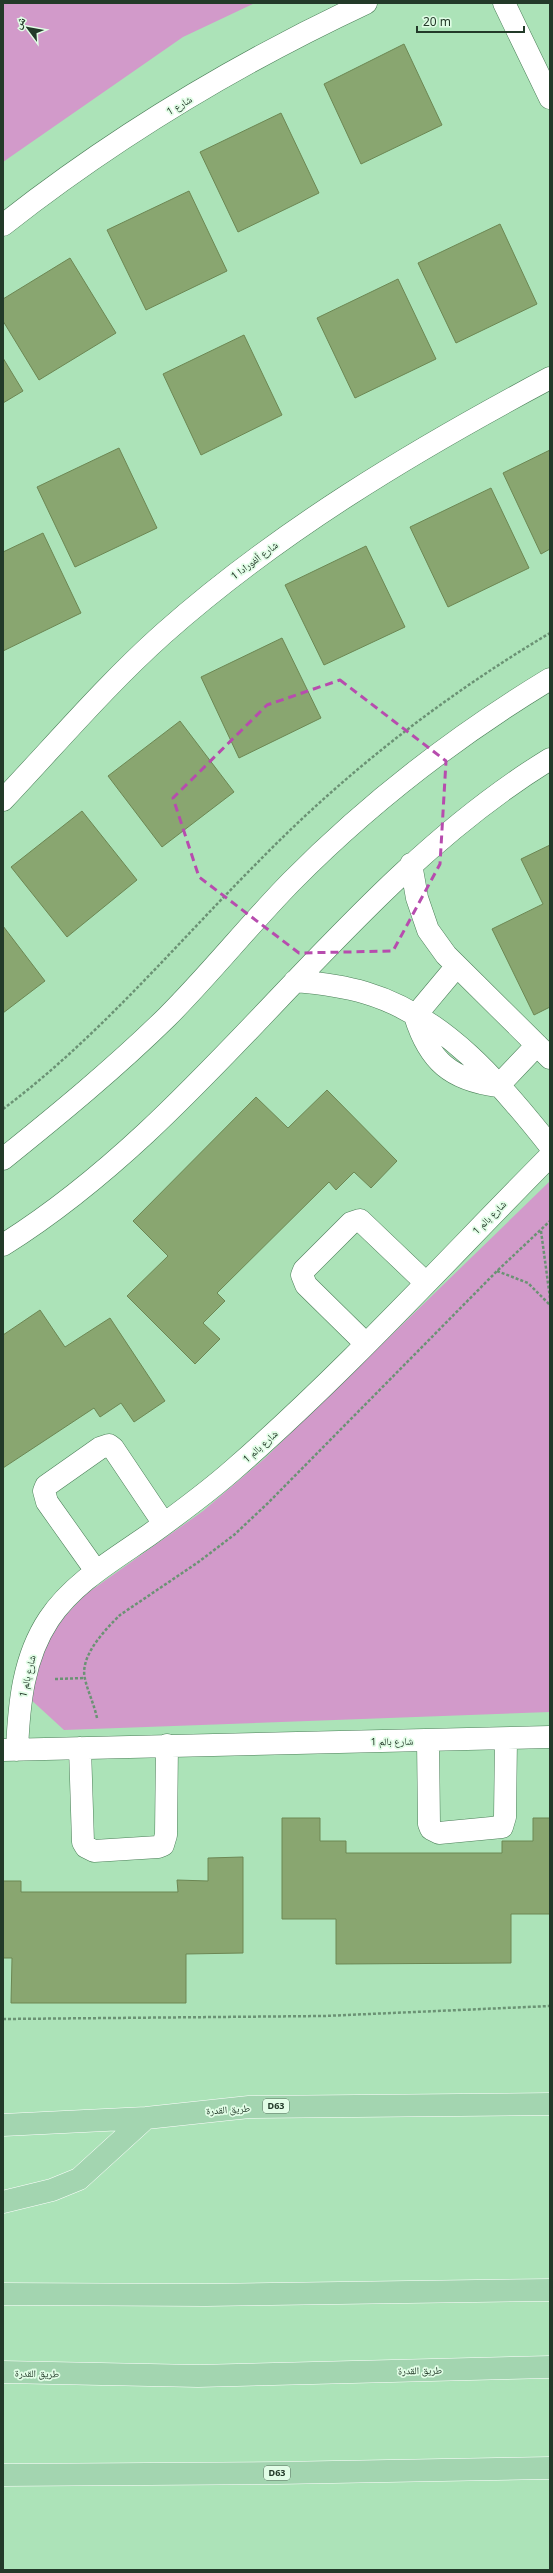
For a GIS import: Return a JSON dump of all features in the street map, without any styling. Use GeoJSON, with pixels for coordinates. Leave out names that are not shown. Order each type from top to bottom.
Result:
{"type":"FeatureCollection","features":[{"type":"Feature","properties":{"kind":"main road","name":"طريق القدرة"},"geometry":{"type":"LineString","coordinates":[[3,2126],[146,2118],[249,2107],[550,2104]]}},
{"type":"Feature","properties":{"kind":"main road"},"geometry":{"type":"LineString","coordinates":[[3,2202],[52,2190],[79,2179],[146,2118]]}},
{"type":"Feature","properties":{"kind":"main road"},"geometry":{"type":"LineString","coordinates":[[3,2294],[206,2295],[550,2290]]}},
{"type":"Feature","properties":{"kind":"main road","name":"طريق القدرة"},"geometry":{"type":"LineString","coordinates":[[3,2372],[198,2376],[550,2367]]}},
{"type":"Feature","properties":{"kind":"main road","name":"D63"},"geometry":{"type":"LineString","coordinates":[[3,2475],[271,2473],[550,2468]]}},
{"type":"Feature","properties":{"kind":"street","name":"شارع 1"},"geometry":{"type":"LineString","coordinates":[[3,224],[114,144],[236,70],[366,3]]}},
{"type":"Feature","properties":{"kind":"street"},"geometry":{"type":"LineString","coordinates":[[504,3],[550,98]]}},
{"type":"Feature","properties":{"kind":"street","name":"شارع ألفورادا 1"},"geometry":{"type":"LineString","coordinates":[[3,800],[88,709],[162,635],[248,564],[334,504],[446,434],[550,378]]}},
{"type":"Feature","properties":{"kind":"street"},"geometry":{"type":"LineString","coordinates":[[3,1159],[49,1123],[167,1017],[291,882],[358,820],[428,762],[501,709],[550,679]]}},
{"type":"Feature","properties":{"kind":"street"},"geometry":{"type":"LineString","coordinates":[[3,1245],[32,1227],[96,1178],[157,1125],[295,981],[411,864],[452,827],[550,759]]}},
{"type":"Feature","properties":{"kind":"street"},"geometry":{"type":"LineString","coordinates":[[411,864],[417,898],[428,930],[456,967],[543,1051],[498,1086]]}},
{"type":"Feature","properties":{"kind":"street"},"geometry":{"type":"LineString","coordinates":[[416,1016],[456,967]]}},
{"type":"Feature","properties":{"kind":"street"},"geometry":{"type":"LineString","coordinates":[[295,981],[331,984],[367,993],[403,1008],[416,1016],[455,1044],[498,1086],[550,1146]]}},
{"type":"Feature","properties":{"kind":"street","name":"شارع بالم 1"},"geometry":{"type":"LineString","coordinates":[[550,1156],[276,1432],[222,1480],[164,1524],[96,1572],[64,1601],[38,1638],[23,1680],[10,1750],[166,1745],[550,1737]]}},
{"type":"Feature","properties":{"kind":"street"},"geometry":{"type":"LineString","coordinates":[[365,1343],[306,1285],[302,1275],[304,1270],[351,1223],[360,1220],[425,1282]]}},
{"type":"Feature","properties":{"kind":"street"},"geometry":{"type":"LineString","coordinates":[[96,1572],[47,1502],[44,1491],[46,1486],[100,1448],[109,1445],[113,1448],[164,1524]]}},
{"type":"Feature","properties":{"kind":"street"},"geometry":{"type":"LineString","coordinates":[[428,1740],[429,1824],[431,1829],[440,1833],[502,1827],[505,1817],[506,1739]]}},
{"type":"Feature","properties":{"kind":"street"},"geometry":{"type":"LineString","coordinates":[[90,1748],[84,1842],[89,1850],[94,1851],[158,1847],[163,1845],[166,1835],[166,1745]]}},
{"type":"Feature","properties":{"kind":"path"},"geometry":{"type":"LineString","coordinates":[[90,1748],[94,1700],[84,1678],[88,1659],[94,1644],[106,1629],[120,1615],[234,1535],[263,1509],[497,1271],[550,1221]]}},
{"type":"Feature","properties":{"kind":"path"},"geometry":{"type":"LineString","coordinates":[[541,1231],[550,1298]]}},
{"type":"Feature","properties":{"kind":"path"},"geometry":{"type":"LineString","coordinates":[[497,1271],[528,1283],[550,1305]]}},
{"type":"Feature","properties":{"kind":"path"},"geometry":{"type":"LineString","coordinates":[[3,2019],[324,2016],[550,2006]]}},
{"type":"Feature","properties":{"kind":"highlighted area"},"geometry":{"type":"Polygon","coordinates":[[[340,680],[446,761],[440,864],[393,951],[299,953],[199,877],[173,798],[267,705],[340,680]]]}},
{"type":"Feature","properties":{"kind":"shaded area"},"geometry":{"type":"Polygon","coordinates":[[[3,3],[255,3],[183,37],[3,162],[3,3]]]}},
{"type":"Feature","properties":{"kind":"shaded area"},"geometry":{"type":"Polygon","coordinates":[[[550,1181],[550,1712],[64,1730],[28,1697],[46,1643],[65,1616],[86,1594],[203,1511],[264,1459],[550,1181]]]}},
{"type":"Feature","properties":{"kind":"building"},"geometry":{"type":"Polygon","coordinates":[[[404,44],[442,125],[361,164],[324,84],[404,44]]]}},
{"type":"Feature","properties":{"kind":"building"},"geometry":{"type":"Polygon","coordinates":[[[281,113],[319,193],[238,232],[200,152],[281,113]]]}},
{"type":"Feature","properties":{"kind":"building"},"geometry":{"type":"Polygon","coordinates":[[[189,191],[227,271],[146,310],[107,230],[189,191]]]}},
{"type":"Feature","properties":{"kind":"building"},"geometry":{"type":"Polygon","coordinates":[[[500,224],[537,304],[456,343],[418,263],[500,224]]]}},
{"type":"Feature","properties":{"kind":"building"},"geometry":{"type":"Polygon","coordinates":[[[70,258],[116,333],[39,380],[3,321],[3,299],[70,258]]]}},
{"type":"Feature","properties":{"kind":"building"},"geometry":{"type":"Polygon","coordinates":[[[398,279],[436,359],[355,398],[317,318],[398,279]]]}},
{"type":"Feature","properties":{"kind":"building"},"geometry":{"type":"Polygon","coordinates":[[[244,335],[282,415],[201,455],[163,374],[244,335]]]}},
{"type":"Feature","properties":{"kind":"building"},"geometry":{"type":"Polygon","coordinates":[[[3,358],[23,391],[3,403],[3,358]]]}},
{"type":"Feature","properties":{"kind":"building"},"geometry":{"type":"Polygon","coordinates":[[[119,448],[157,528],[75,567],[37,487],[119,448]]]}},
{"type":"Feature","properties":{"kind":"building"},"geometry":{"type":"Polygon","coordinates":[[[550,450],[550,549],[541,554],[503,473],[550,450]]]}},
{"type":"Feature","properties":{"kind":"building"},"geometry":{"type":"Polygon","coordinates":[[[491,488],[529,568],[448,607],[410,527],[491,488]]]}},
{"type":"Feature","properties":{"kind":"building"},"geometry":{"type":"Polygon","coordinates":[[[43,533],[81,613],[3,651],[3,552],[43,533]]]}},
{"type":"Feature","properties":{"kind":"building"},"geometry":{"type":"Polygon","coordinates":[[[366,546],[405,627],[324,665],[285,585],[366,546]]]}},
{"type":"Feature","properties":{"kind":"building"},"geometry":{"type":"Polygon","coordinates":[[[282,638],[321,718],[239,758],[201,677],[282,638]]]}},
{"type":"Feature","properties":{"kind":"building"},"geometry":{"type":"Polygon","coordinates":[[[180,721],[234,792],[162,847],[108,776],[180,721]]]}},
{"type":"Feature","properties":{"kind":"building"},"geometry":{"type":"Polygon","coordinates":[[[82,811],[137,880],[67,937],[11,867],[82,811]]]}},
{"type":"Feature","properties":{"kind":"building"},"geometry":{"type":"Polygon","coordinates":[[[550,845],[550,1007],[534,1015],[492,929],[543,904],[521,859],[550,845]]]}},
{"type":"Feature","properties":{"kind":"building"},"geometry":{"type":"Polygon","coordinates":[[[3,926],[45,981],[3,1013],[3,926]]]}},
{"type":"Feature","properties":{"kind":"building"},"geometry":{"type":"Polygon","coordinates":[[[327,1090],[397,1161],[371,1188],[354,1172],[336,1190],[329,1182],[217,1293],[225,1301],[203,1323],[220,1339],[195,1364],[127,1296],[168,1256],[133,1221],[256,1097],[288,1128],[327,1090]]]}},
{"type":"Feature","properties":{"kind":"building"},"geometry":{"type":"Polygon","coordinates":[[[40,1310],[65,1347],[110,1318],[165,1401],[134,1422],[121,1403],[100,1417],[94,1408],[3,1468],[3,1335],[40,1310]]]}},
{"type":"Feature","properties":{"kind":"building"},"geometry":{"type":"Polygon","coordinates":[[[282,1818],[320,1818],[320,1841],[346,1841],[346,1853],[502,1853],[502,1841],[533,1841],[533,1818],[550,1818],[550,1914],[511,1914],[511,1963],[336,1964],[336,1919],[282,1919],[282,1818]]]}},
{"type":"Feature","properties":{"kind":"building"},"geometry":{"type":"Polygon","coordinates":[[[243,1857],[243,1953],[186,1954],[186,2003],[11,2003],[12,1958],[3,1958],[3,1881],[21,1881],[21,1892],[178,1892],[177,1880],[208,1881],[208,1858],[243,1857]]]}}]}
